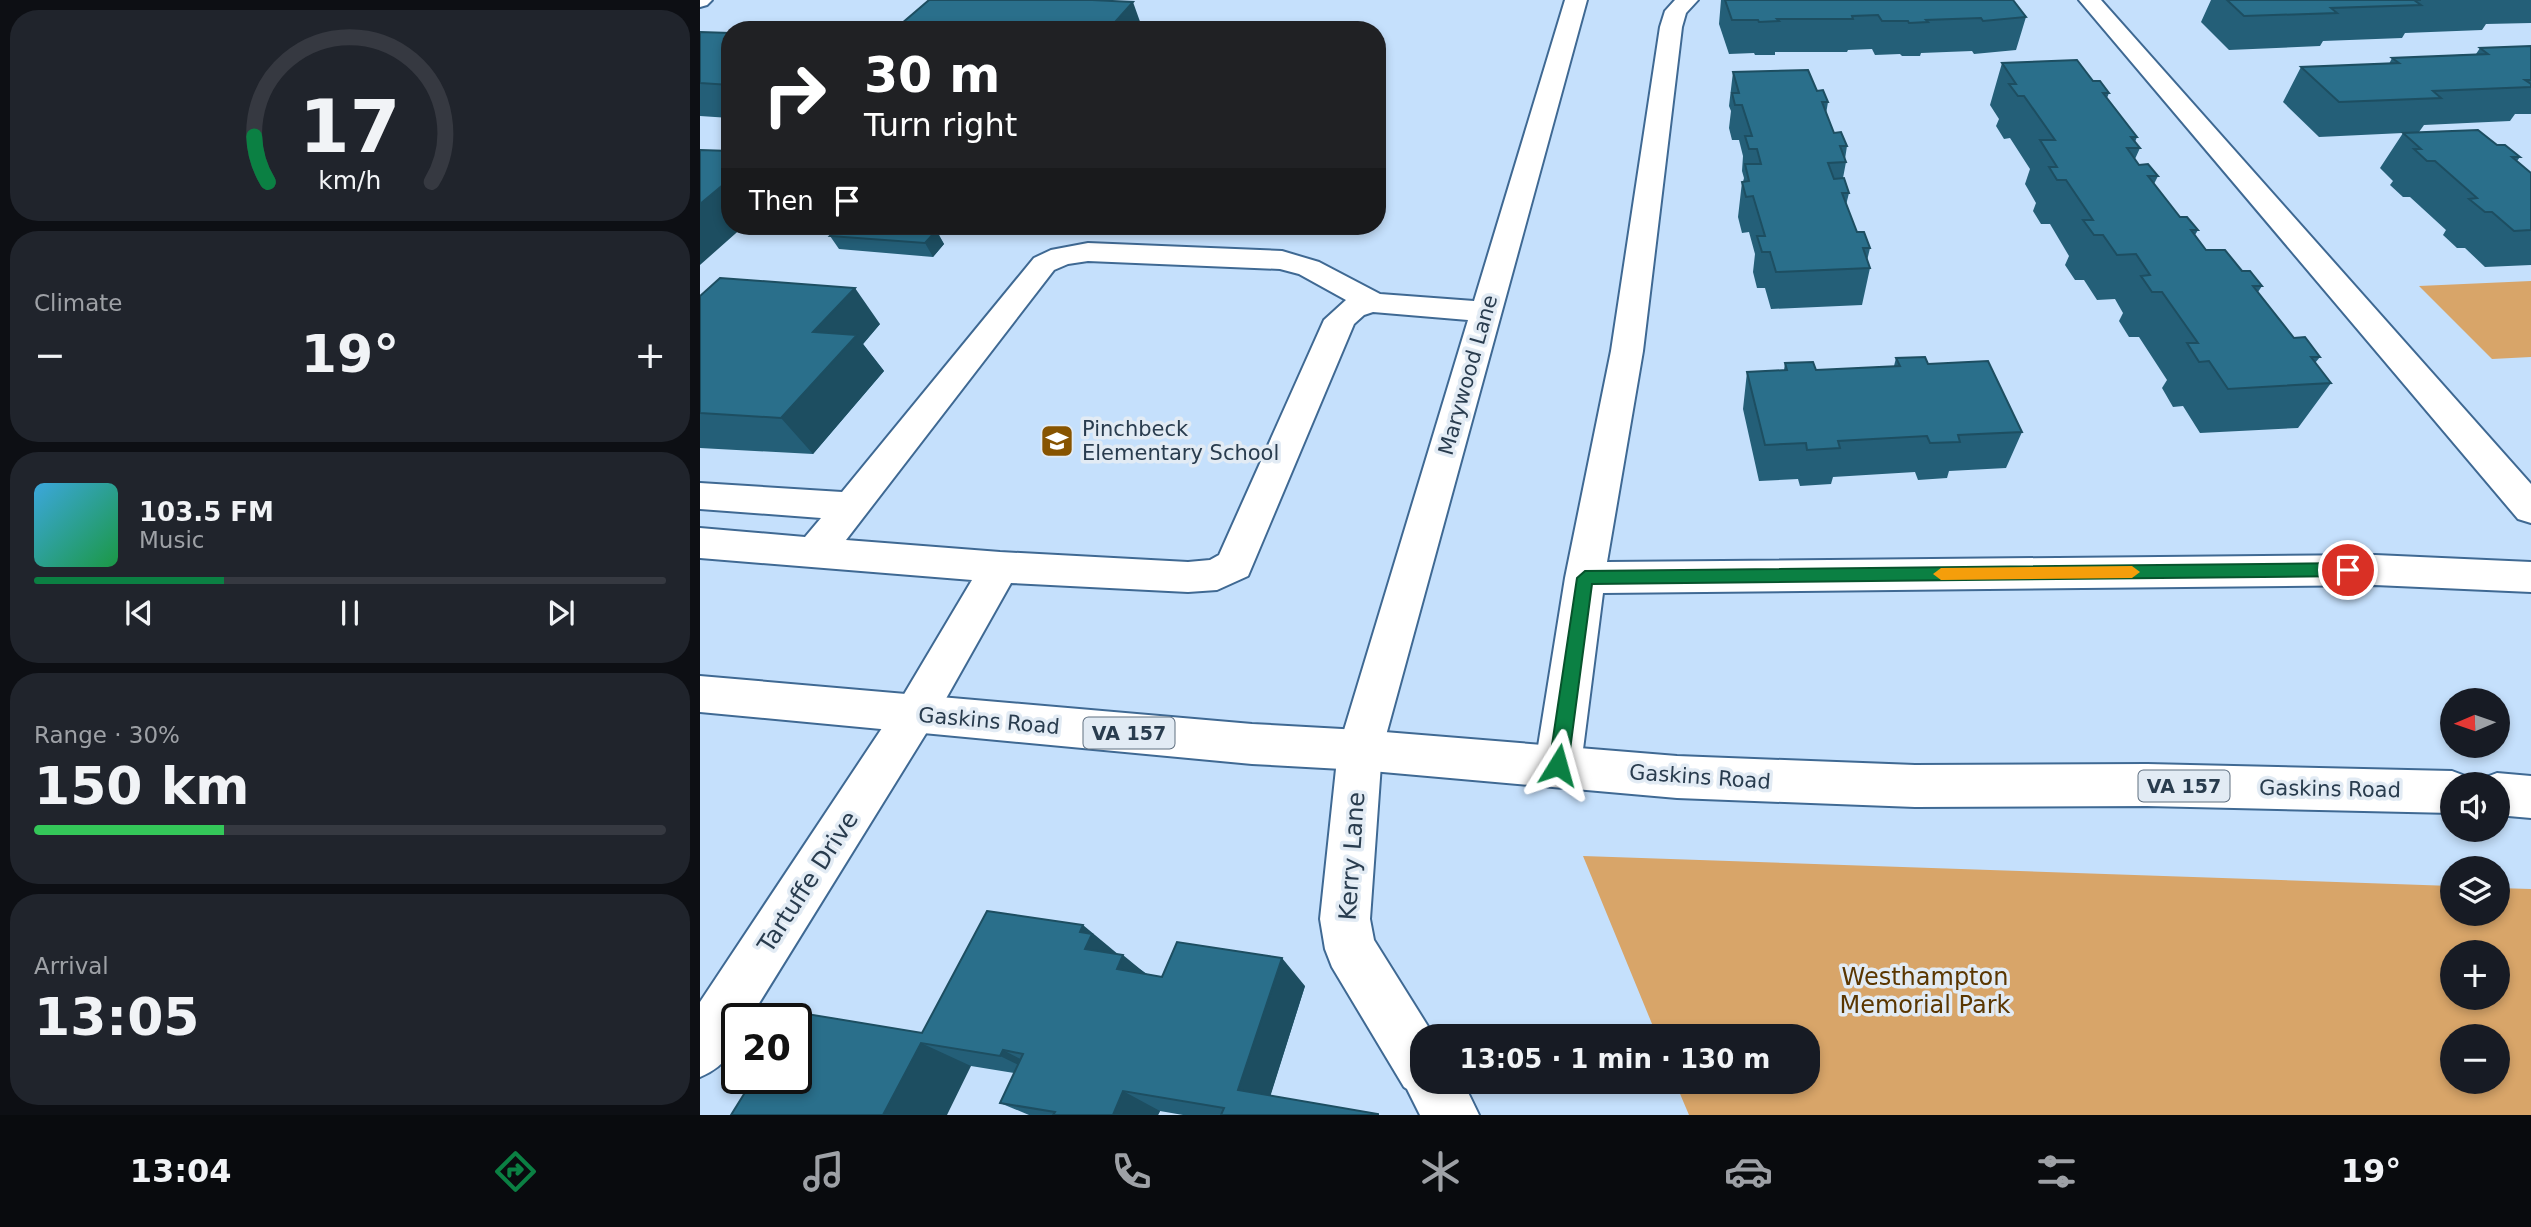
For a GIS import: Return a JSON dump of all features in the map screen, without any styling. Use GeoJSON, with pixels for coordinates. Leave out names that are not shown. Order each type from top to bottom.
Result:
{"type":"FeatureCollection","features":[{"type":"Feature","properties":{"kind":"street","name":"Marywood Lane"},"geometry":{"type":"LineString","coordinates":[[1360,750],[1576,0]]}},
{"type":"Feature","properties":{"kind":"street"},"geometry":{"type":"LineString","coordinates":[[1558,765],[1585,578],[1627,351],[1671,27],[1676,11],[1687,0]]}},
{"type":"Feature","properties":{"kind":"street"},"geometry":{"type":"LineString","coordinates":[[2090,0],[2531,509]]}},
{"type":"Feature","properties":{"kind":"street"},"geometry":{"type":"LineString","coordinates":[[814,553],[1044,264],[1061,256],[1088,252],[1282,260],[1309,268],[1373,303]]}},
{"type":"Feature","properties":{"kind":"street"},"geometry":{"type":"LineString","coordinates":[[700,543],[1000,567],[1188,577],[1217,575],[1234,565],[1340,320],[1353,308],[1373,303],[1486,312]]}},
{"type":"Feature","properties":{"kind":"street"},"geometry":{"type":"LineString","coordinates":[[700,496],[852,506]]}},
{"type":"Feature","properties":{"kind":"street","name":"Tartuffe Drive"},"geometry":{"type":"LineString","coordinates":[[700,1050],[915,714],[1000,567]]}},
{"type":"Feature","properties":{"kind":"street"},"geometry":{"type":"LineString","coordinates":[[1585,578],[2375,570],[2531,577]]}},
{"type":"Feature","properties":{"kind":"street","name":"Gaskins Road"},"geometry":{"type":"LineString","coordinates":[[700,694],[1252,744],[1558,765],[1677,777],[1801,783],[2147,785],[2440,792]]}},
{"type":"Feature","properties":{"kind":"street","name":"Kerry Lane"},"geometry":{"type":"LineString","coordinates":[[1360,750],[1345,919],[1350,949],[1410,1047]]}},
{"type":"Feature","properties":{"kind":"street"},"geometry":{"type":"LineString","coordinates":[[2510,795],[2531,797]]}},
{"type":"Feature","properties":{"kind":"street"},"geometry":{"type":"LineString","coordinates":[[1439,1094],[1451,1115]]}},
{"type":"Feature","properties":{"kind":"green space"},"geometry":{"type":"Polygon","coordinates":[[[2531,281],[2531,357],[2492,359],[2419,286],[2531,281]]]}},
{"type":"Feature","properties":{"kind":"green space","name":"Westhampton Memorial Park"},"geometry":{"type":"Polygon","coordinates":[[[1583,856],[2440,886],[2440,926],[2510,926],[2510,888],[2531,889],[2531,1115],[1689,1115],[1680,1094],[1820,1094],[1820,1024],[1652,1024],[1583,856]]]}},
{"type":"Feature","properties":{"kind":"building"},"geometry":{"type":"Polygon","coordinates":[[[929,0],[1133,2],[1116,21],[904,21],[929,0]]]}},
{"type":"Feature","properties":{"kind":"building"},"geometry":{"type":"Polygon","coordinates":[[[1725,0],[2013,0],[2026,17],[1983,21],[1981,18],[1926,20],[1928,22],[1909,23],[1882,21],[1878,15],[1852,16],[1853,19],[1777,19],[1779,21],[1759,22],[1732,20],[1725,0]]]}},
{"type":"Feature","properties":{"kind":"building"},"geometry":{"type":"Polygon","coordinates":[[[2227,0],[2414,0],[2421,5],[2331,8],[2337,13],[2244,16],[2227,0]]]}},
{"type":"Feature","properties":{"kind":"building"},"geometry":{"type":"Polygon","coordinates":[[[700,32],[721,33],[721,84],[700,83],[700,32]]]}},
{"type":"Feature","properties":{"kind":"building"},"geometry":{"type":"Polygon","coordinates":[[[2531,46],[2531,80],[2525,80],[2531,87],[2433,91],[2441,98],[2339,102],[2301,67],[2399,63],[2392,58],[2488,54],[2480,48],[2531,46]]]}},
{"type":"Feature","properties":{"kind":"building"},"geometry":{"type":"Polygon","coordinates":[[[2077,60],[2093,81],[2100,81],[2109,93],[2103,93],[2137,137],[2131,137],[2140,148],[2127,148],[2139,165],[2148,164],[2158,176],[2148,176],[2180,217],[2187,217],[2198,230],[2191,230],[2206,250],[2225,250],[2242,271],[2250,271],[2262,286],[2253,286],[2294,338],[2305,337],[2320,357],[2311,357],[2331,383],[2228,389],[2209,361],[2199,362],[2187,343],[2198,343],[2162,292],[2152,292],[2141,276],[2150,275],[2136,254],[2117,255],[2103,235],[2094,235],[2083,220],[2093,220],[2066,180],[2057,180],[2049,167],[2057,167],[2040,140],[2055,140],[2024,96],[2018,96],[2009,84],[2016,84],[2002,63],[2077,60]]]}},
{"type":"Feature","properties":{"kind":"building"},"geometry":{"type":"Polygon","coordinates":[[[1808,70],[1817,91],[1823,90],[1828,102],[1822,102],[1834,133],[1841,132],[1847,146],[1840,146],[1846,162],[1828,163],[1834,179],[1844,178],[1849,193],[1842,193],[1857,232],[1864,232],[1870,248],[1863,248],[1870,268],[1776,272],[1770,252],[1762,252],[1757,236],[1765,236],[1753,196],[1746,197],[1742,182],[1749,181],[1745,164],[1761,164],[1757,149],[1749,149],[1745,136],[1752,136],[1742,105],[1735,105],[1732,93],[1739,93],[1733,72],[1808,70]]]}},
{"type":"Feature","properties":{"kind":"building"},"geometry":{"type":"Polygon","coordinates":[[[2478,130],[2497,145],[2505,145],[2520,157],[2512,157],[2531,173],[2531,230],[2514,231],[2492,212],[2485,212],[2469,199],[2477,198],[2435,161],[2427,161],[2414,149],[2421,149],[2403,133],[2478,130]]]}},
{"type":"Feature","properties":{"kind":"building"},"geometry":{"type":"Polygon","coordinates":[[[700,150],[721,151],[721,186],[700,204],[700,150]]]}},
{"type":"Feature","properties":{"kind":"building"},"geometry":{"type":"Polygon","coordinates":[[[831,235],[932,235],[925,243],[831,235]]]}},
{"type":"Feature","properties":{"kind":"building"},"geometry":{"type":"Polygon","coordinates":[[[720,278],[855,288],[813,332],[857,335],[781,418],[700,413],[700,296],[720,278]]]}},
{"type":"Feature","properties":{"kind":"building"},"geometry":{"type":"Polygon","coordinates":[[[1925,357],[1928,364],[1988,361],[2022,432],[1958,435],[1960,442],[1930,443],[1927,436],[1838,441],[1840,448],[1807,450],[1806,443],[1765,445],[1747,372],[1787,370],[1785,363],[1813,362],[1816,370],[1900,366],[1896,358],[1925,357]]]}},
{"type":"Feature","properties":{"kind":"building"},"geometry":{"type":"Polygon","coordinates":[[[987,911],[1083,925],[1080,932],[1092,934],[1085,949],[1123,955],[1117,969],[1162,977],[1177,942],[1282,958],[1238,1090],[1378,1115],[1221,1115],[1224,1108],[1123,1091],[1113,1115],[1053,1115],[1055,1112],[1000,1103],[1023,1054],[1003,1050],[1000,1056],[921,1043],[883,1115],[731,1115],[744,1094],[812,1094],[812,1015],[922,1033],[987,911]]]}},
{"type":"Feature","properties":{"kind":"slow traffic"},"geometry":{"type":"LineString","coordinates":[[1941,574],[2132,572]]}},
{"type":"Feature","properties":{"kind":"place","name":"Pinchbeck Elementary School"},"geometry":{"type":"Point","coordinates":[1057,441]}},
{"type":"Feature","properties":{"kind":"route"},"geometry":{"type":"LineString","coordinates":[[1558,765],[1585,578],[2348,570]]}}]}
